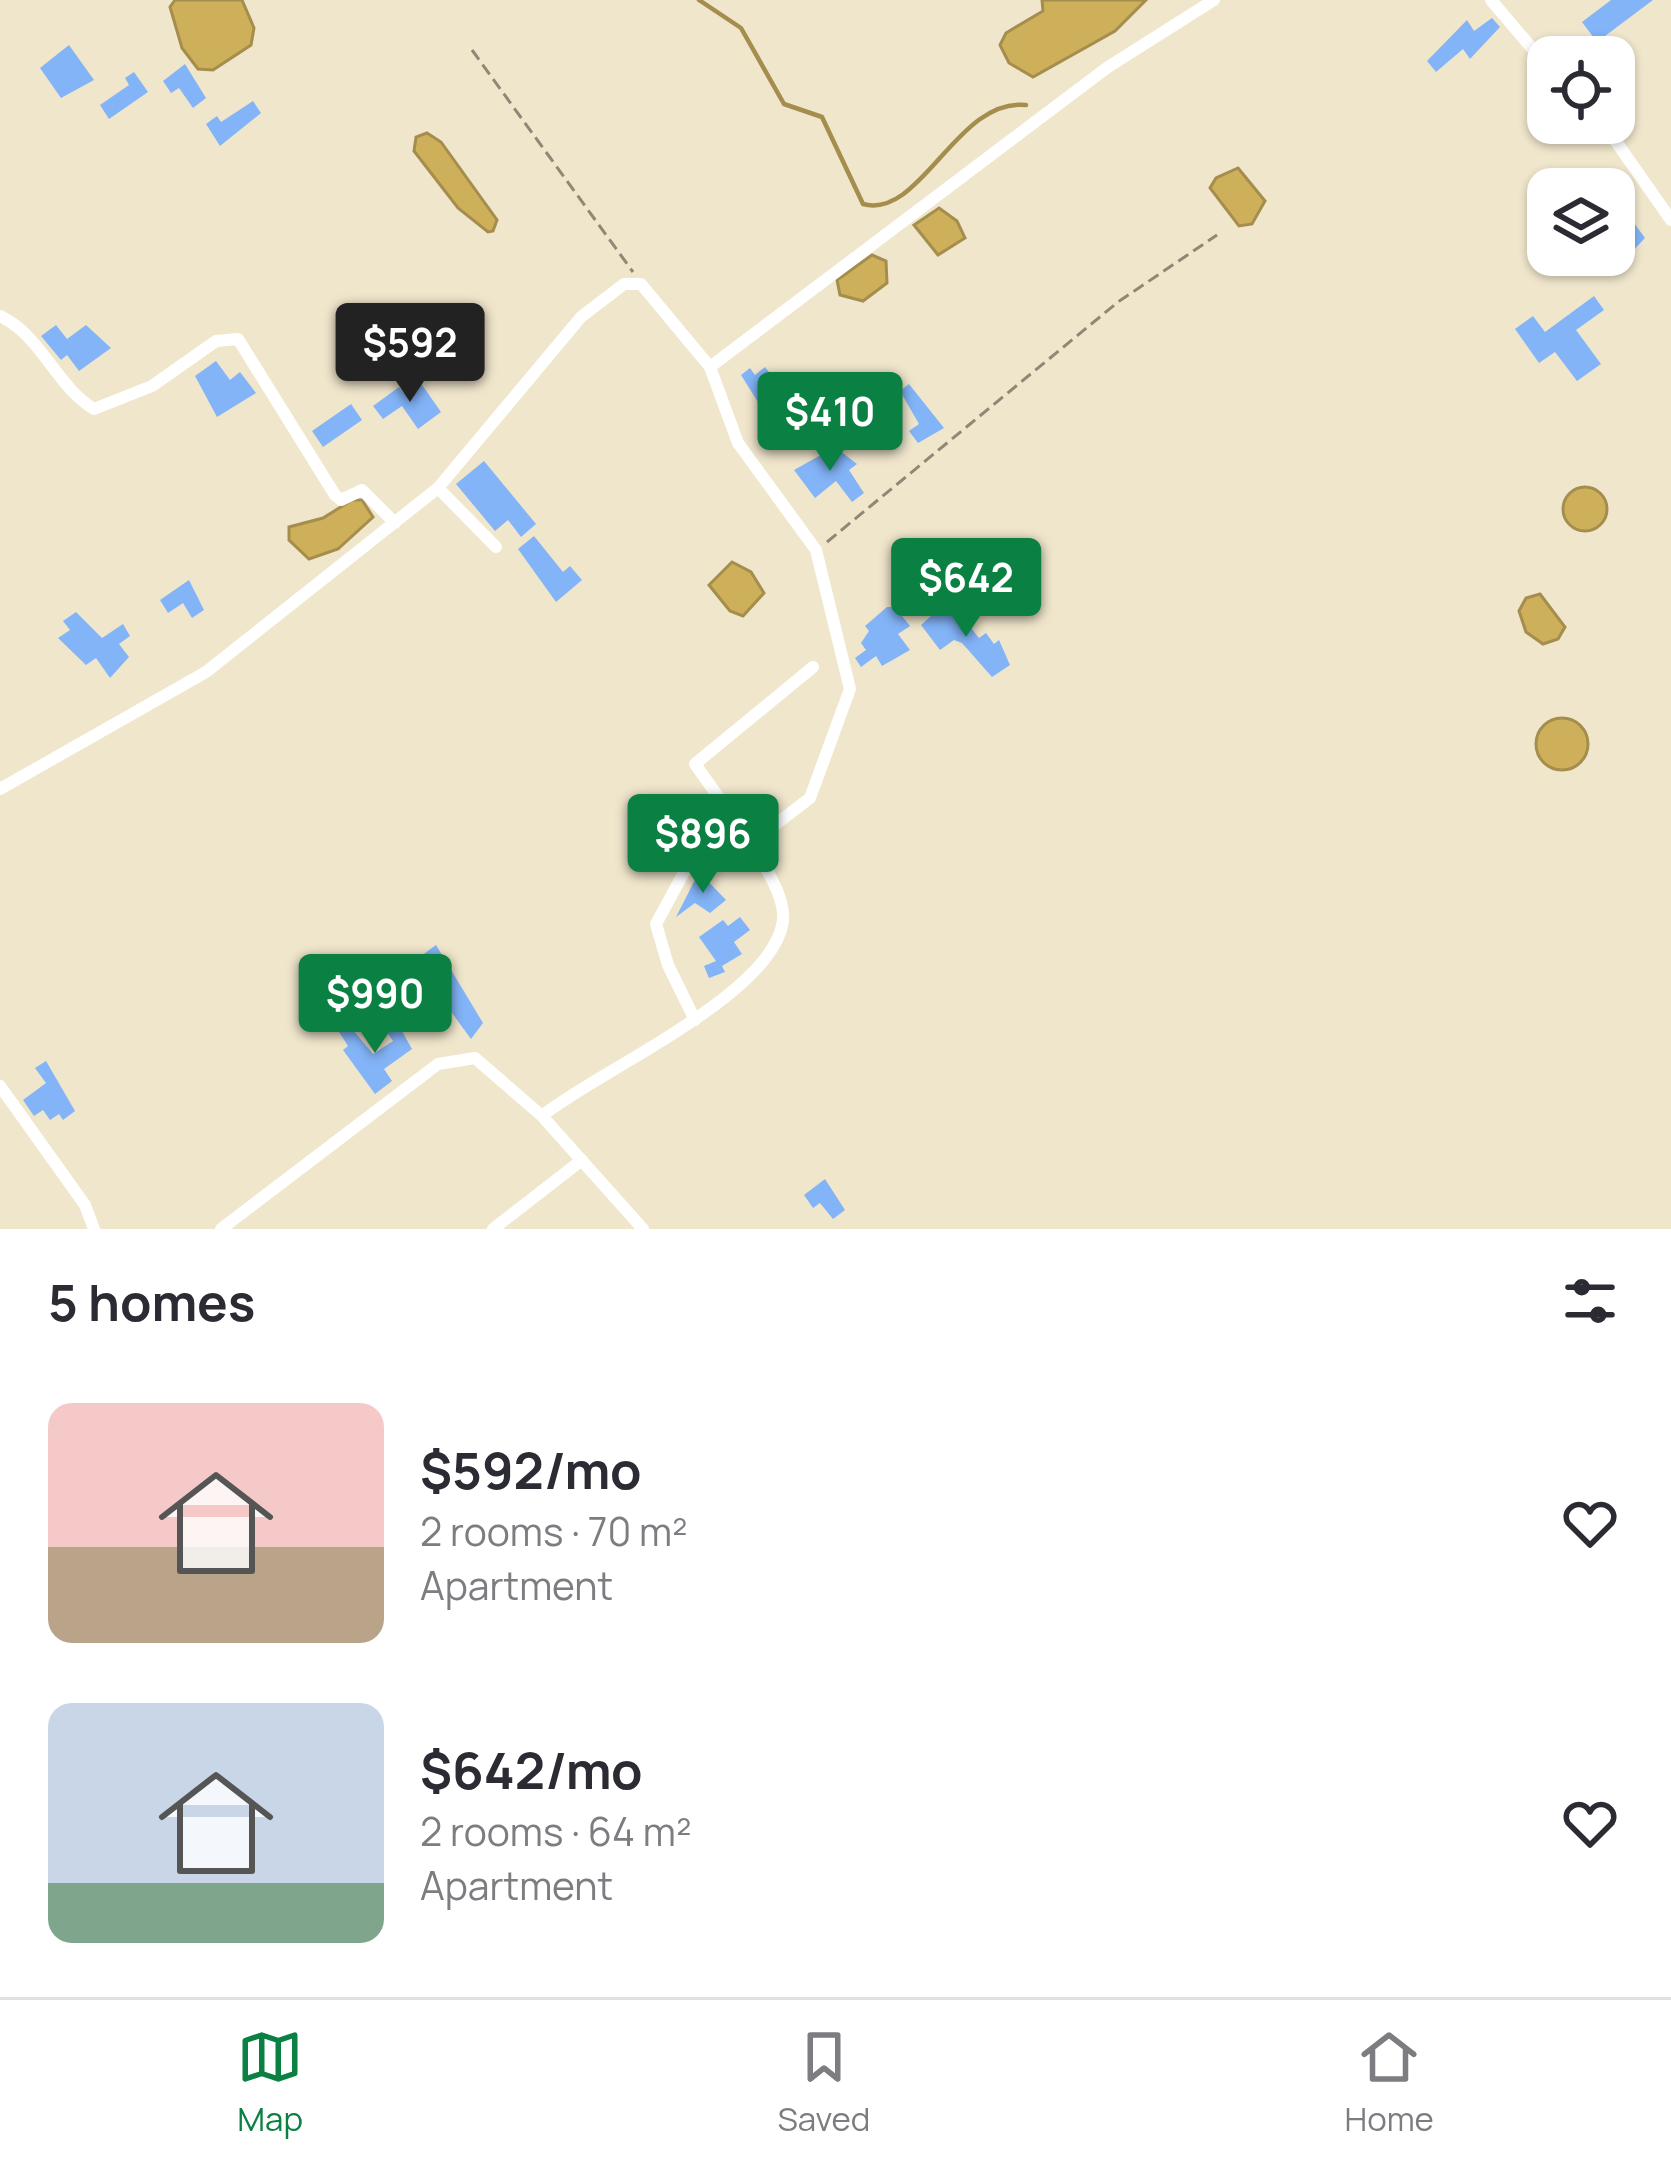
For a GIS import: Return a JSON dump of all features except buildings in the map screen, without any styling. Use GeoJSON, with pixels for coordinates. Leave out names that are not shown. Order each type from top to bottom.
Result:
{"type":"FeatureCollection","features":[{"type":"Feature","properties":{"kind":"street"},"geometry":{"type":"LineString","coordinates":[[710,367],[1108,67],[1214,0]]}},
{"type":"Feature","properties":{"kind":"street"},"geometry":{"type":"LineString","coordinates":[[1491,0],[1527,42]]}},
{"type":"Feature","properties":{"kind":"street"},"geometry":{"type":"LineString","coordinates":[[1619,144],[1671,220]]}},
{"type":"Feature","properties":{"kind":"street"},"geometry":{"type":"LineString","coordinates":[[0,789],[206,673],[438,488],[581,316],[624,284],[641,284],[710,367],[738,443],[816,550],[850,689],[810,798],[752,843],[688,865],[656,924],[668,965],[695,1020]]}},
{"type":"Feature","properties":{"kind":"street"},"geometry":{"type":"LineString","coordinates":[[0,316],[22,327],[75,397],[94,409],[152,386],[216,341],[238,339],[334,495],[341,500],[362,490],[395,523]]}},
{"type":"Feature","properties":{"kind":"street"},"geometry":{"type":"LineString","coordinates":[[438,488],[496,547]]}},
{"type":"Feature","properties":{"kind":"street"},"geometry":{"type":"LineString","coordinates":[[542,1116],[574,1090],[722,1003],[753,971],[783,922],[781,900],[752,843],[695,764],[813,667]]}},
{"type":"Feature","properties":{"kind":"street"},"geometry":{"type":"LineString","coordinates":[[221,1229],[438,1064],[475,1058],[542,1116],[643,1229]]}},
{"type":"Feature","properties":{"kind":"street"},"geometry":{"type":"LineString","coordinates":[[0,1086],[85,1205],[94,1229]]}},
{"type":"Feature","properties":{"kind":"street"},"geometry":{"type":"LineString","coordinates":[[493,1229],[582,1160]]}},
{"type":"Feature","properties":{"kind":"path"},"geometry":{"type":"LineString","coordinates":[[472,50],[641,284]]}},
{"type":"Feature","properties":{"kind":"path"},"geometry":{"type":"LineString","coordinates":[[816,550],[1118,302],[1217,235]]}},
{"type":"Feature","properties":{"kind":"shaded area"},"geometry":{"type":"Polygon","coordinates":[[[175,0],[242,0],[254,28],[251,45],[213,70],[198,69],[182,48],[170,7],[175,0]]]}},
{"type":"Feature","properties":{"kind":"shaded area"},"geometry":{"type":"Polygon","coordinates":[[[1042,0],[1146,0],[1115,31],[1033,77],[1009,63],[1000,45],[1006,33],[1043,11],[1042,0]]]}},
{"type":"Feature","properties":{"kind":"shaded area"},"geometry":{"type":"Polygon","coordinates":[[[427,133],[441,142],[497,220],[493,231],[458,208],[414,151],[416,137],[427,133]]]}},
{"type":"Feature","properties":{"kind":"shaded area"},"geometry":{"type":"Polygon","coordinates":[[[1238,168],[1265,201],[1252,224],[1239,226],[1210,188],[1216,178],[1238,168]]]}},
{"type":"Feature","properties":{"kind":"shaded area"},"geometry":{"type":"Polygon","coordinates":[[[939,208],[957,221],[965,238],[938,255],[914,225],[939,208]]]}},
{"type":"Feature","properties":{"kind":"shaded area"},"geometry":{"type":"Polygon","coordinates":[[[872,255],[886,261],[887,283],[863,301],[840,295],[837,280],[872,255]]]}},
{"type":"Feature","properties":{"kind":"shaded area"},"geometry":{"type":"Polygon","coordinates":[[[1585,487],[1601,493],[1607,509],[1601,525],[1585,531],[1569,525],[1563,509],[1569,493],[1585,487]]]}},
{"type":"Feature","properties":{"kind":"shaded area"},"geometry":{"type":"Polygon","coordinates":[[[352,500],[362,500],[373,517],[338,549],[309,559],[289,540],[289,527],[323,518],[352,500]]]}},
{"type":"Feature","properties":{"kind":"shaded area"},"geometry":{"type":"Polygon","coordinates":[[[732,562],[751,572],[764,593],[743,616],[730,611],[709,585],[732,562]]]}},
{"type":"Feature","properties":{"kind":"shaded area"},"geometry":{"type":"Polygon","coordinates":[[[1540,594],[1565,627],[1558,639],[1543,644],[1526,632],[1519,611],[1526,598],[1540,594]]]}},
{"type":"Feature","properties":{"kind":"shaded area"},"geometry":{"type":"Polygon","coordinates":[[[1562,718],[1581,725],[1588,744],[1581,763],[1562,770],[1543,763],[1536,744],[1543,725],[1562,718]]]}},
{"type":"Feature","properties":{"kind":"waterway"},"geometry":{"type":"LineString","coordinates":[[699,0],[741,28],[784,104],[822,117],[863,204],[884,204],[903,194],[980,119],[1002,108],[1026,105]]}}]}
